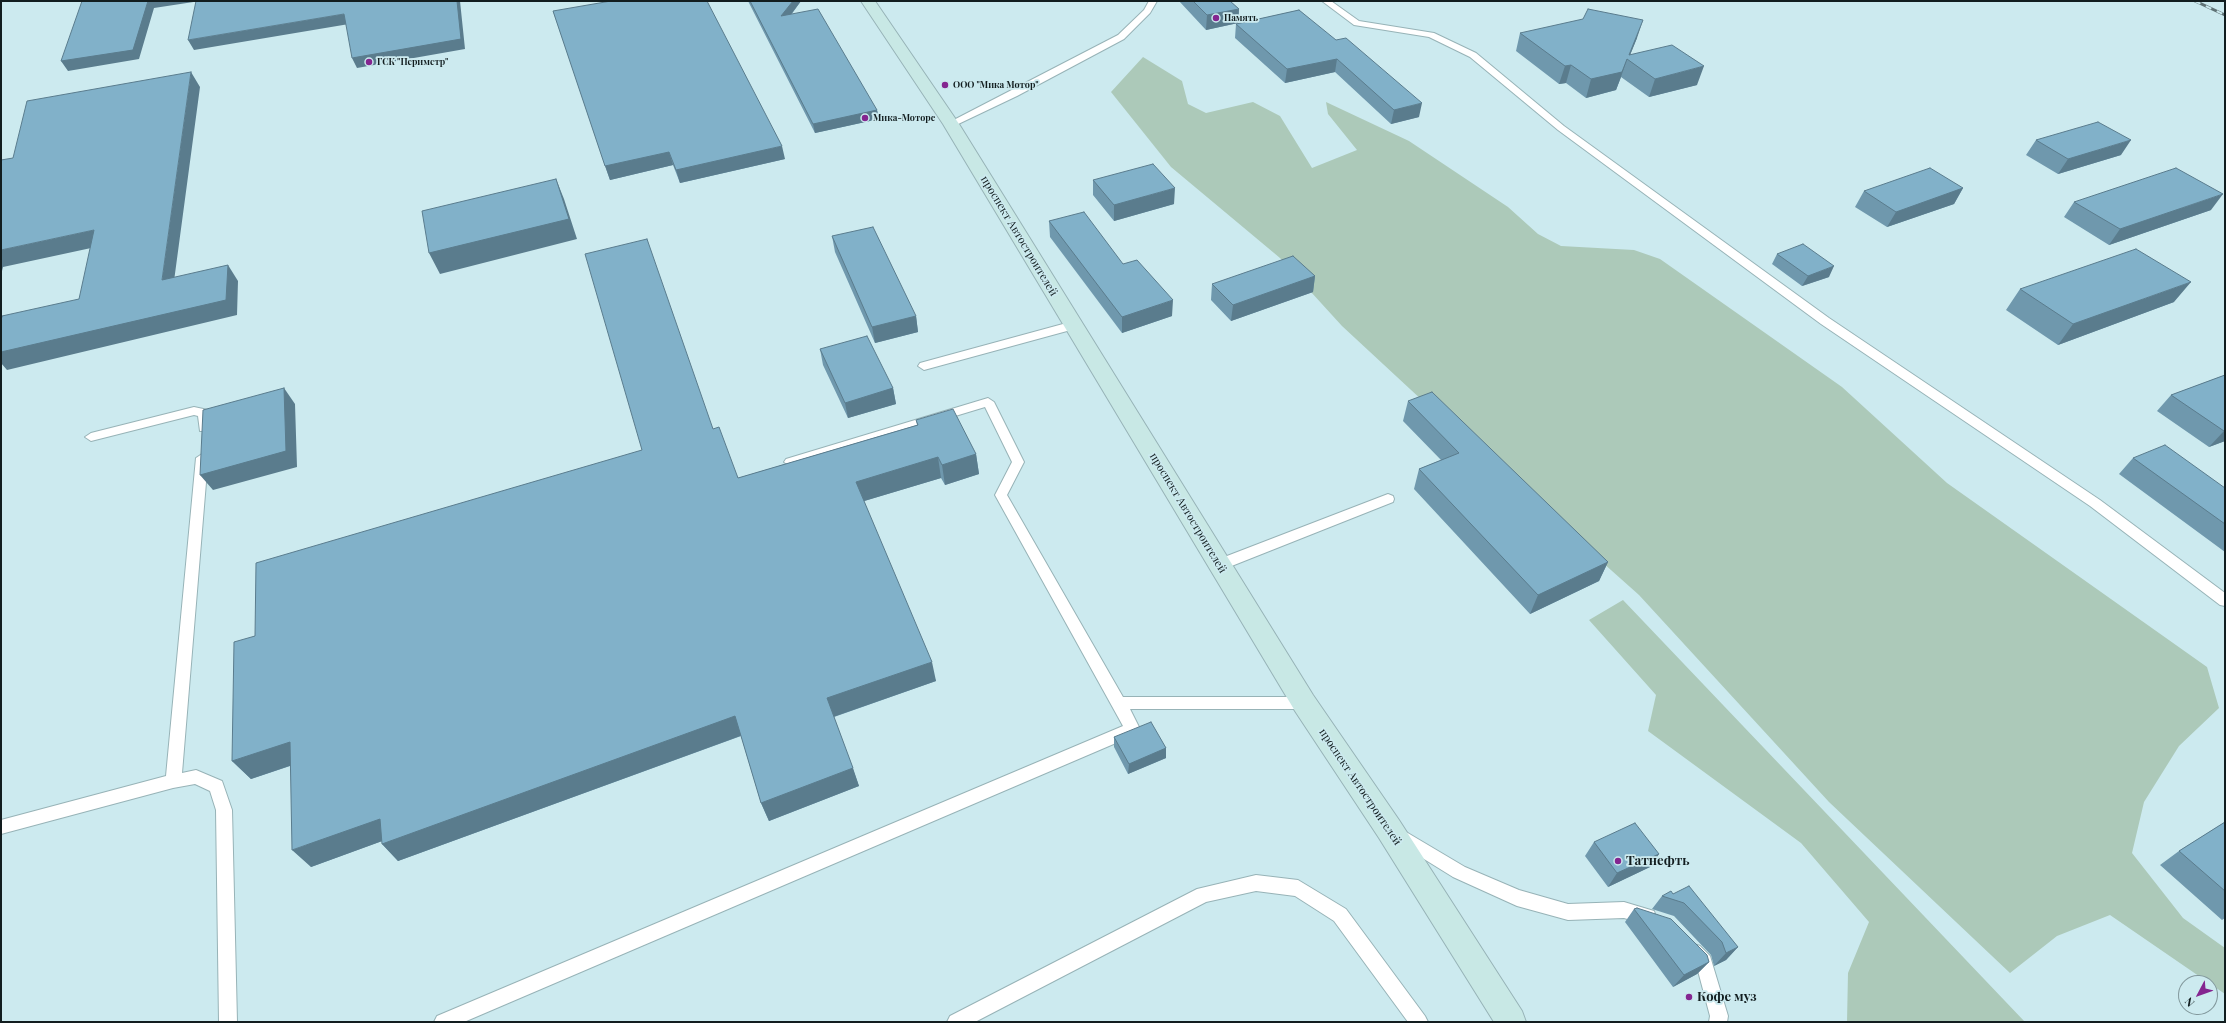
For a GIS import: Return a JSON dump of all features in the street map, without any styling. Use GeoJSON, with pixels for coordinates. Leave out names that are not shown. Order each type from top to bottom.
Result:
{"type":"FeatureCollection","features":[{"type":"Feature","properties":{"kind":"main road","name":"проспект Автостроителей"},"geometry":{"type":"LineString","coordinates":[[868,1],[951,124],[1304,703],[1389,829],[1511,1022]]}},
{"type":"Feature","properties":{"kind":"lane"},"geometry":{"type":"LineString","coordinates":[[951,124],[1014,94],[1045,76],[1121,37],[1147,11],[1152,1]]}},
{"type":"Feature","properties":{"kind":"lane"},"geometry":{"type":"LineString","coordinates":[[1326,1],[1357,23],[1431,35],[1473,55],[1561,128],[1825,321],[2095,504],[2225,601]]}},
{"type":"Feature","properties":{"kind":"lane"},"geometry":{"type":"LineString","coordinates":[[924,366],[1074,325]]}},
{"type":"Feature","properties":{"kind":"lane"},"geometry":{"type":"LineString","coordinates":[[442,1022],[1132,729],[1119,703],[1001,495],[1018,462],[988,402],[790,462]]}},
{"type":"Feature","properties":{"kind":"lane"},"geometry":{"type":"LineString","coordinates":[[91,437],[194,411],[204,413],[203,443],[173,781]]}},
{"type":"Feature","properties":{"kind":"lane"},"geometry":{"type":"LineString","coordinates":[[1219,565],[1388,499]]}},
{"type":"Feature","properties":{"kind":"lane"},"geometry":{"type":"LineString","coordinates":[[1119,703],[1304,703]]}},
{"type":"Feature","properties":{"kind":"lane"},"geometry":{"type":"LineString","coordinates":[[1,827],[173,781],[196,777],[216,786],[224,810],[228,1022]]}},
{"type":"Feature","properties":{"kind":"lane"},"geometry":{"type":"LineString","coordinates":[[1389,829],[1459,872],[1517,898],[1568,912],[1624,910],[1666,923]]}},
{"type":"Feature","properties":{"kind":"lane"},"geometry":{"type":"LineString","coordinates":[[956,1022],[1203,895],[1256,883],[1298,888],[1340,915],[1414,1021]]}},
{"type":"Feature","properties":{"kind":"lane"},"geometry":{"type":"LineString","coordinates":[[1682,940],[1704,962],[1719,1016],[1718,1022]]}},
{"type":"Feature","properties":{"kind":"green space"},"geometry":{"type":"Polygon","coordinates":[[[1143,57],[1182,81],[1188,104],[1206,113],[1253,102],[1280,116],[1312,168],[1357,150],[1328,114],[1326,102],[1409,141],[1508,207],[1538,234],[1561,246],[1634,250],[1660,259],[1842,387],[1947,483],[2207,667],[2219,708],[2179,746],[2144,802],[2132,853],[2183,918],[2225,948],[2225,994],[2218,989],[2218,975],[2197,975],[2110,915],[2057,936],[2010,973],[1829,802],[1639,595],[1465,440],[1342,326],[1280,258],[1171,167],[1111,92],[1143,57]]]}},
{"type":"Feature","properties":{"kind":"green space"},"geometry":{"type":"Polygon","coordinates":[[[1623,600],[2025,1022],[1847,1022],[1848,973],[1869,922],[1801,843],[1648,731],[1656,695],[1589,620],[1623,600]]]}},
{"type":"Feature","properties":{"kind":"building"},"geometry":{"type":"Polygon","coordinates":[[[82,1],[148,1],[133,50],[61,61],[82,1]]]}},
{"type":"Feature","properties":{"kind":"building"},"geometry":{"type":"Polygon","coordinates":[[[196,1],[457,1],[461,39],[352,58],[344,14],[188,40],[196,1]]]}},
{"type":"Feature","properties":{"kind":"building"},"geometry":{"type":"Polygon","coordinates":[[[611,1],[707,1],[782,146],[676,170],[669,152],[605,166],[553,11],[611,1]]]}},
{"type":"Feature","properties":{"kind":"building"},"geometry":{"type":"Polygon","coordinates":[[[750,1],[793,1],[781,16],[818,9],[877,110],[813,124],[750,1]]]}},
{"type":"Feature","properties":{"kind":"building"},"geometry":{"type":"Polygon","coordinates":[[[1193,1],[1230,1],[1239,9],[1207,15],[1193,1]]]}},
{"type":"Feature","properties":{"kind":"building"},"geometry":{"type":"Polygon","coordinates":[[[1588,9],[1643,20],[1629,55],[1672,45],[1704,66],[1655,79],[1627,59],[1622,72],[1591,79],[1571,65],[1565,66],[1520,33],[1583,19],[1588,9]]]}},
{"type":"Feature","properties":{"kind":"building"},"geometry":{"type":"Polygon","coordinates":[[[1299,10],[1336,40],[1346,38],[1422,103],[1394,110],[1337,59],[1287,69],[1236,24],[1299,10]]]}},
{"type":"Feature","properties":{"kind":"building"},"geometry":{"type":"Polygon","coordinates":[[[191,72],[162,280],[228,265],[226,300],[1,352],[2,316],[79,299],[94,230],[1,250],[1,160],[13,158],[27,101],[191,72]]]}},
{"type":"Feature","properties":{"kind":"building"},"geometry":{"type":"Polygon","coordinates":[[[2098,122],[2131,140],[2068,159],[2036,140],[2098,122]]]}},
{"type":"Feature","properties":{"kind":"building"},"geometry":{"type":"Polygon","coordinates":[[[1153,164],[1175,188],[1114,205],[1093,180],[1153,164]]]}},
{"type":"Feature","properties":{"kind":"building"},"geometry":{"type":"Polygon","coordinates":[[[1930,168],[1963,188],[1896,212],[1864,191],[1930,168]]]}},
{"type":"Feature","properties":{"kind":"building"},"geometry":{"type":"Polygon","coordinates":[[[2176,168],[2223,194],[2120,229],[2074,202],[2176,168]]]}},
{"type":"Feature","properties":{"kind":"building"},"geometry":{"type":"Polygon","coordinates":[[[556,179],[569,219],[429,253],[422,211],[556,179]]]}},
{"type":"Feature","properties":{"kind":"building"},"geometry":{"type":"Polygon","coordinates":[[[1084,212],[1123,264],[1137,260],[1173,300],[1122,317],[1049,221],[1084,212]]]}},
{"type":"Feature","properties":{"kind":"building"},"geometry":{"type":"Polygon","coordinates":[[[873,227],[916,316],[872,327],[832,236],[873,227]]]}},
{"type":"Feature","properties":{"kind":"building"},"geometry":{"type":"Polygon","coordinates":[[[647,239],[713,429],[719,427],[738,478],[918,425],[916,420],[953,409],[976,454],[942,465],[938,457],[856,482],[932,662],[827,698],[853,768],[761,803],[735,716],[382,844],[380,819],[292,850],[290,742],[232,761],[234,642],[255,636],[256,563],[642,450],[585,254],[647,239]]]}},
{"type":"Feature","properties":{"kind":"building"},"geometry":{"type":"Polygon","coordinates":[[[1803,244],[1834,266],[1808,276],[1777,254],[1803,244]]]}},
{"type":"Feature","properties":{"kind":"building"},"geometry":{"type":"Polygon","coordinates":[[[2136,249],[2191,282],[2073,324],[2020,289],[2136,249]]]}},
{"type":"Feature","properties":{"kind":"building"},"geometry":{"type":"Polygon","coordinates":[[[1293,256],[1315,276],[1233,305],[1212,284],[1293,256]]]}},
{"type":"Feature","properties":{"kind":"building"},"geometry":{"type":"Polygon","coordinates":[[[867,336],[893,388],[845,403],[820,349],[867,336]]]}},
{"type":"Feature","properties":{"kind":"building"},"geometry":{"type":"Polygon","coordinates":[[[2225,375],[2225,431],[2171,395],[2225,375]]]}},
{"type":"Feature","properties":{"kind":"building"},"geometry":{"type":"Polygon","coordinates":[[[284,388],[286,451],[200,475],[203,410],[284,388]]]}},
{"type":"Feature","properties":{"kind":"building"},"geometry":{"type":"Polygon","coordinates":[[[1432,392],[1608,562],[1538,595],[1419,469],[1459,453],[1408,401],[1432,392]]]}},
{"type":"Feature","properties":{"kind":"building"},"geometry":{"type":"Polygon","coordinates":[[[2165,445],[2225,488],[2225,524],[2133,458],[2165,445]]]}},
{"type":"Feature","properties":{"kind":"building"},"geometry":{"type":"Polygon","coordinates":[[[1151,722],[1166,748],[1129,764],[1114,737],[1151,722]]]}},
{"type":"Feature","properties":{"kind":"building"},"geometry":{"type":"Polygon","coordinates":[[[2225,822],[2225,891],[2179,851],[2225,822]]]}},
{"type":"Feature","properties":{"kind":"building"},"geometry":{"type":"Polygon","coordinates":[[[1635,823],[1659,854],[1617,873],[1594,842],[1635,823]]]}},
{"type":"Feature","properties":{"kind":"building"},"geometry":{"type":"Polygon","coordinates":[[[1689,886],[1738,947],[1726,953],[1722,942],[1684,903],[1662,896],[1671,891],[1673,894],[1689,886]]]}},
{"type":"Feature","properties":{"kind":"building"},"geometry":{"type":"Polygon","coordinates":[[[1637,908],[1671,919],[1707,955],[1709,962],[1684,975],[1634,909],[1637,908]]]}},
{"type":"Feature","properties":{"kind":"railway"},"geometry":{"type":"LineString","coordinates":[[2195,1],[2225,15]]}},
{"type":"Feature","properties":{"kind":"place","name":"Память"},"geometry":{"type":"Point","coordinates":[1216,18]}},
{"type":"Feature","properties":{"kind":"place","name":"ГСК \"Периметр\""},"geometry":{"type":"Point","coordinates":[369,62]}},
{"type":"Feature","properties":{"kind":"place","name":"ООО \"Мика Мотор\""},"geometry":{"type":"Point","coordinates":[945,85]}},
{"type":"Feature","properties":{"kind":"place","name":"Мика-Моторс"},"geometry":{"type":"Point","coordinates":[865,118]}},
{"type":"Feature","properties":{"kind":"place","name":"Татнефть"},"geometry":{"type":"Point","coordinates":[1618,861]}},
{"type":"Feature","properties":{"kind":"place","name":"Кофе муз"},"geometry":{"type":"Point","coordinates":[1689,997]}}]}
